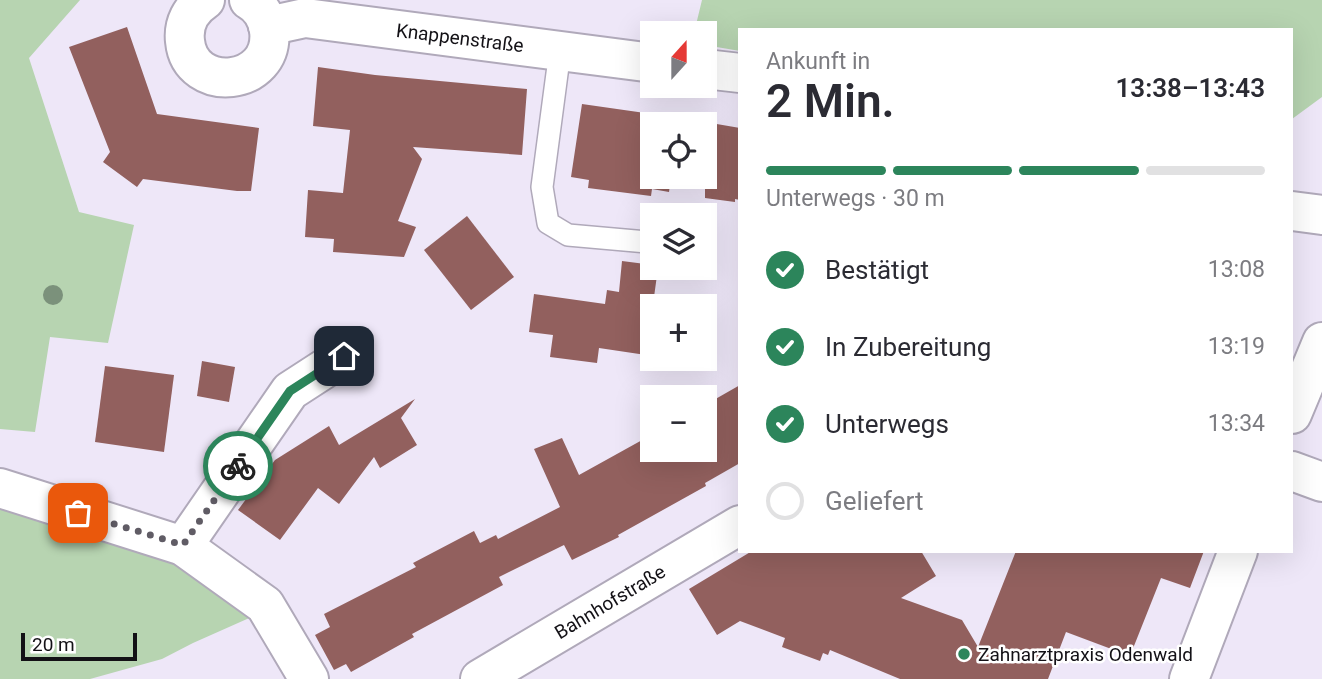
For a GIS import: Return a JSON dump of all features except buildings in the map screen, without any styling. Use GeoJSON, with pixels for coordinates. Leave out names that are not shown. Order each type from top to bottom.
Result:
{"type":"FeatureCollection","features":[{"type":"Feature","properties":{"kind":"street","name":"Knappenstraße"},"geometry":{"type":"LineString","coordinates":[[205,0],[189,16],[185,43],[197,67],[208,75],[222,78],[235,78],[248,73],[259,64],[266,53],[270,40],[259,13],[640,60]]}},
{"type":"Feature","properties":{"kind":"street"},"geometry":{"type":"LineString","coordinates":[[718,70],[738,73]]}},
{"type":"Feature","properties":{"kind":"street"},"geometry":{"type":"LineString","coordinates":[[1293,211],[1322,215]]}},
{"type":"Feature","properties":{"kind":"street"},"geometry":{"type":"LineString","coordinates":[[1293,412],[1322,342]]}},
{"type":"Feature","properties":{"kind":"street"},"geometry":{"type":"LineString","coordinates":[[183,545],[290,391],[344,356]]}},
{"type":"Feature","properties":{"kind":"street"},"geometry":{"type":"LineString","coordinates":[[1293,471],[1322,482]]}},
{"type":"Feature","properties":{"kind":"street"},"geometry":{"type":"LineString","coordinates":[[0,488],[183,545],[265,605],[309,679]]}},
{"type":"Feature","properties":{"kind":"street","name":"Bahnhofstraße"},"geometry":{"type":"LineString","coordinates":[[480,679],[738,526]]}},
{"type":"Feature","properties":{"kind":"street"},"geometry":{"type":"LineString","coordinates":[[1189,679],[1237,553]]}},
{"type":"Feature","properties":{"kind":"lane"},"geometry":{"type":"LineString","coordinates":[[559,51],[542,187],[548,223],[568,235],[640,241]]}},
{"type":"Feature","properties":{"kind":"green space"},"geometry":{"type":"Polygon","coordinates":[[[0,0],[80,0],[29,58],[79,212],[134,225],[108,343],[50,337],[35,432],[0,429],[0,0]]]}},
{"type":"Feature","properties":{"kind":"green space"},"geometry":{"type":"Polygon","coordinates":[[[702,0],[1322,0],[1322,97],[1293,118],[1293,28],[738,28],[738,51],[718,47],[718,21],[697,21],[702,0]]]}},
{"type":"Feature","properties":{"kind":"green space"},"geometry":{"type":"Polygon","coordinates":[[[0,494],[180,556],[258,614],[162,659],[90,679],[0,679],[0,494]]]}},
{"type":"Feature","properties":{"kind":"way so far"},"geometry":{"type":"LineString","coordinates":[[78,513],[183,545],[238,466]]}},
{"type":"Feature","properties":{"kind":"place","name":"Zahnarztpraxis Odenwald"},"geometry":{"type":"Point","coordinates":[964,654]}},
{"type":"Feature","properties":{"kind":"route"},"geometry":{"type":"LineString","coordinates":[[238,466],[290,391],[344,356]]}}]}
